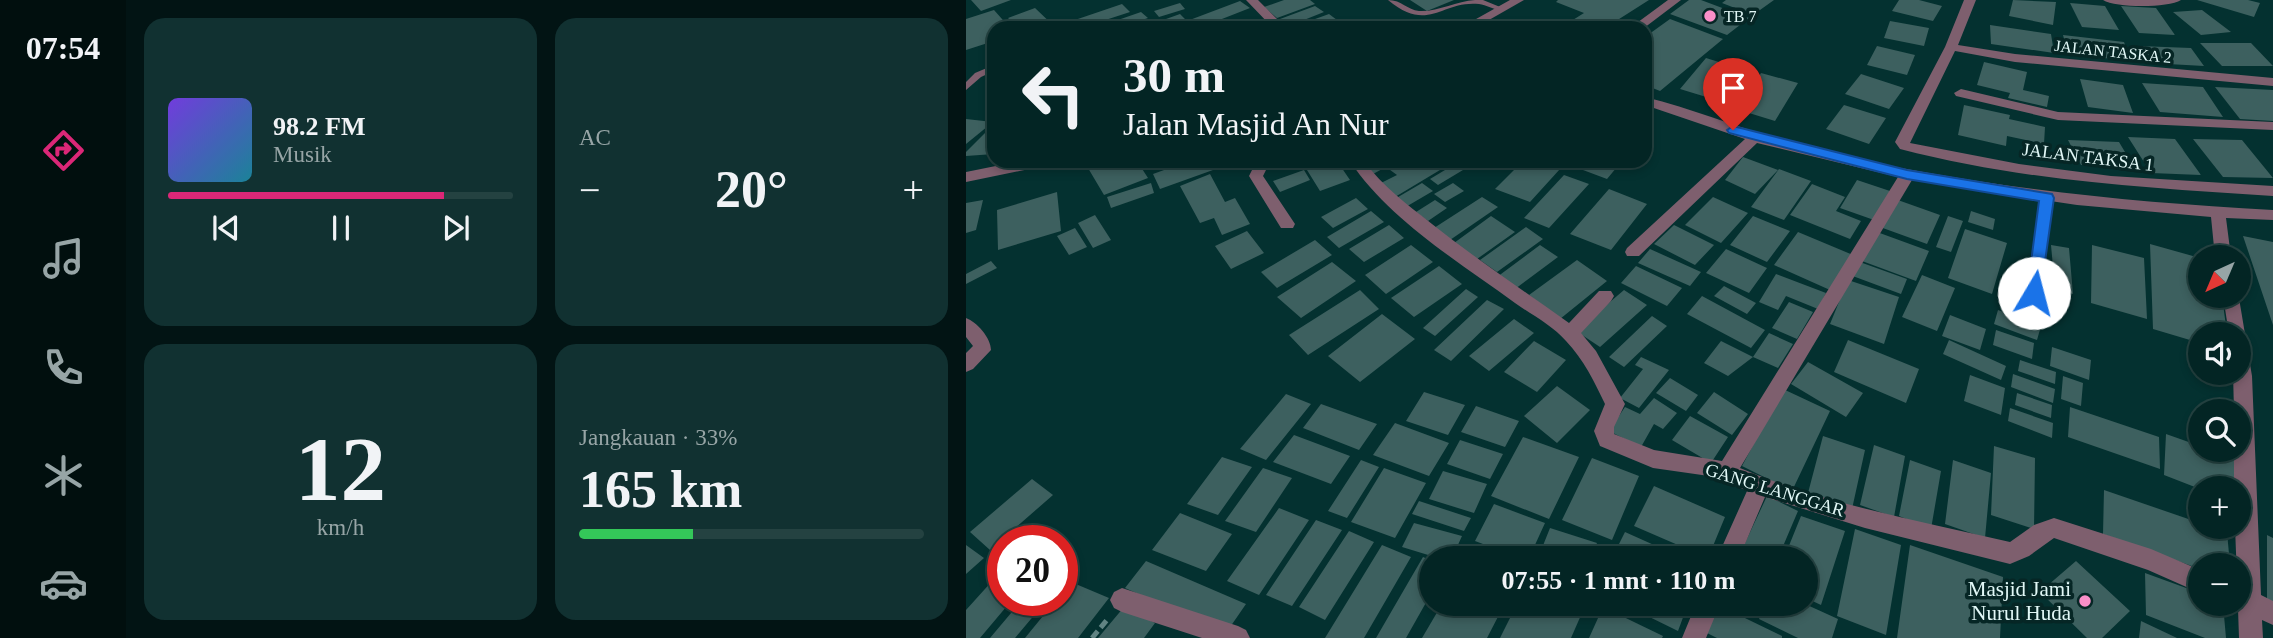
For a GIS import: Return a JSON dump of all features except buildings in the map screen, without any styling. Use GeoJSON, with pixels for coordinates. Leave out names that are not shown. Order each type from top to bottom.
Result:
{"type":"FeatureCollection","features":[{"type":"Feature","properties":{"kind":"street"},"geometry":{"type":"LineString","coordinates":[[1252,0],[1273,21]]}},
{"type":"Feature","properties":{"kind":"street"},"geometry":{"type":"LineString","coordinates":[[1479,21],[1518,0]]}},
{"type":"Feature","properties":{"kind":"street"},"geometry":{"type":"LineString","coordinates":[[1646,21],[1675,0]]}},
{"type":"Feature","properties":{"kind":"street"},"geometry":{"type":"LineString","coordinates":[[1951,47],[1970,0]]}},
{"type":"Feature","properties":{"kind":"street"},"geometry":{"type":"LineString","coordinates":[[2109,0],[2145,3],[2175,0]]}},
{"type":"Feature","properties":{"kind":"street","name":"JALAN TASKA 2"},"geometry":{"type":"LineString","coordinates":[[1951,47],[2015,58],[2273,82]]}},
{"type":"Feature","properties":{"kind":"street","name":"JALAN TAKSA 1"},"geometry":{"type":"LineString","coordinates":[[1951,47],[1902,142],[1905,146],[2046,173],[2124,182],[2273,191]]}},
{"type":"Feature","properties":{"kind":"street"},"geometry":{"type":"LineString","coordinates":[[1961,93],[2058,116],[2273,126]]}},
{"type":"Feature","properties":{"kind":"street"},"geometry":{"type":"LineString","coordinates":[[1652,103],[1755,137],[1907,175],[2047,198],[2218,213],[2273,215]]}},
{"type":"Feature","properties":{"kind":"street"},"geometry":{"type":"LineString","coordinates":[[1633,252],[1755,137]]}},
{"type":"Feature","properties":{"kind":"street"},"geometry":{"type":"LineString","coordinates":[[966,177],[1010,168]]}},
{"type":"Feature","properties":{"kind":"street"},"geometry":{"type":"LineString","coordinates":[[1260,168],[1256,176],[1287,224]]}},
{"type":"Feature","properties":{"kind":"street","name":"GANG LANGGAR"},"geometry":{"type":"LineString","coordinates":[[1362,168],[1388,198],[1453,249],[1570,333],[1590,356],[1615,404],[1603,429],[1607,440],[1653,459],[1726,472],[1759,486],[1865,518],[2010,553],[2016,552],[2044,530],[2054,528],[2151,560],[2188,577]]}},
{"type":"Feature","properties":{"kind":"street"},"geometry":{"type":"LineString","coordinates":[[1726,472],[1907,175]]}},
{"type":"Feature","properties":{"kind":"street"},"geometry":{"type":"LineString","coordinates":[[2218,213],[2222,245]]}},
{"type":"Feature","properties":{"kind":"street"},"geometry":{"type":"LineString","coordinates":[[1570,333],[1605,296]]}},
{"type":"Feature","properties":{"kind":"street"},"geometry":{"type":"LineString","coordinates":[[966,325],[982,344],[982,350],[966,364]]}},
{"type":"Feature","properties":{"kind":"street"},"geometry":{"type":"LineString","coordinates":[[2243,385],[2245,553]]}},
{"type":"Feature","properties":{"kind":"street"},"geometry":{"type":"LineString","coordinates":[[1733,546],[1759,486]]}},
{"type":"Feature","properties":{"kind":"street"},"geometry":{"type":"LineString","coordinates":[[1122,600],[1238,638]]}},
{"type":"Feature","properties":{"kind":"street"},"geometry":{"type":"LineString","coordinates":[[2251,603],[2273,613]]}},
{"type":"Feature","properties":{"kind":"street"},"geometry":{"type":"LineString","coordinates":[[1693,638],[1703,616]]}},
{"type":"Feature","properties":{"kind":"street"},"geometry":{"type":"LineString","coordinates":[[2248,616],[2251,638]]}},
{"type":"Feature","properties":{"kind":"lane"},"geometry":{"type":"LineString","coordinates":[[1392,0],[1413,13],[1426,13],[1480,2],[1502,9]]}},
{"type":"Feature","properties":{"kind":"lane"},"geometry":{"type":"LineString","coordinates":[[966,87],[978,75],[987,71]]}},
{"type":"Feature","properties":{"kind":"lane"},"geometry":{"type":"LineString","coordinates":[[2034,293],[2047,198]]}},
{"type":"Feature","properties":{"kind":"place","name":"TB 7"},"geometry":{"type":"Point","coordinates":[1710,16]}},
{"type":"Feature","properties":{"kind":"place","name":"Masjid Jami Nurul Huda"},"geometry":{"type":"Point","coordinates":[2085,601]}},
{"type":"Feature","properties":{"kind":"route"},"geometry":{"type":"LineString","coordinates":[[1733,130],[1907,175],[2047,198],[2034,293]]}}]}
